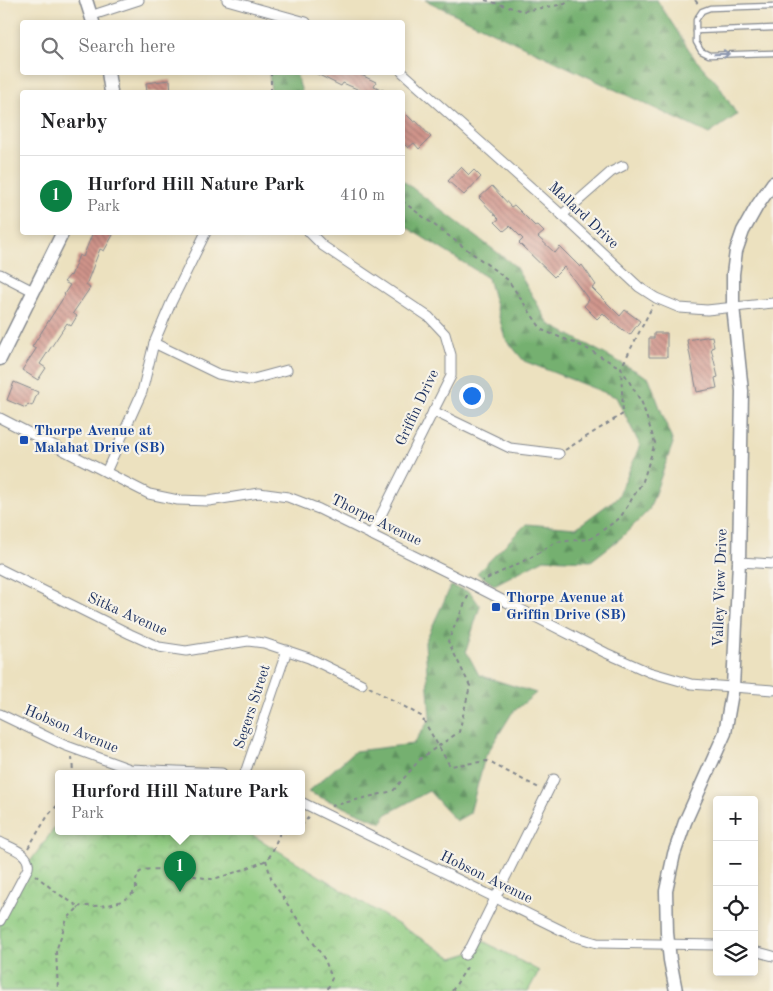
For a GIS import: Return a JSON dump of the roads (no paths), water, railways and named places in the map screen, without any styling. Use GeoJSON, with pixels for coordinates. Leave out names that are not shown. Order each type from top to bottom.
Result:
{"type":"FeatureCollection","features":[{"type":"Feature","properties":{"kind":"street"},"geometry":{"type":"LineString","coordinates":[[86,0],[91,19],[138,0]]}},
{"type":"Feature","properties":{"kind":"street"},"geometry":{"type":"LineString","coordinates":[[227,0],[299,20]]}},
{"type":"Feature","properties":{"kind":"street"},"geometry":{"type":"LineString","coordinates":[[108,75],[111,90]]}},
{"type":"Feature","properties":{"kind":"street","name":"Mallard Drive"},"geometry":{"type":"LineString","coordinates":[[405,75],[562,215],[639,288],[656,298],[680,308],[707,310],[773,303]]}},
{"type":"Feature","properties":{"kind":"street"},"geometry":{"type":"LineString","coordinates":[[562,215],[611,172],[623,166]]}},
{"type":"Feature","properties":{"kind":"street","name":"Valley View Drive"},"geometry":{"type":"LineString","coordinates":[[676,991],[668,944],[666,890],[684,822],[725,734],[733,687],[739,562],[742,391],[733,306],[736,251],[743,230],[756,206],[773,183]]}},
{"type":"Feature","properties":{"kind":"street"},"geometry":{"type":"LineString","coordinates":[[0,359],[61,235]]}},
{"type":"Feature","properties":{"kind":"street"},"geometry":{"type":"LineString","coordinates":[[106,472],[142,392],[154,342],[205,235]]}},
{"type":"Feature","properties":{"kind":"street","name":"Griffin Drive"},"geometry":{"type":"LineString","coordinates":[[312,235],[323,246],[429,317],[445,334],[451,355],[450,376],[371,535]]}},
{"type":"Feature","properties":{"kind":"street"},"geometry":{"type":"LineString","coordinates":[[0,274],[33,291]]}},
{"type":"Feature","properties":{"kind":"street"},"geometry":{"type":"LineString","coordinates":[[154,342],[218,374],[250,380],[287,370]]}},
{"type":"Feature","properties":{"kind":"street"},"geometry":{"type":"LineString","coordinates":[[433,411],[510,448],[559,454]]}},
{"type":"Feature","properties":{"kind":"street","name":"Thorpe Avenue"},"geometry":{"type":"LineString","coordinates":[[0,418],[149,494],[178,500],[209,501],[259,493],[288,497],[319,509],[474,585],[606,653],[649,672],[691,684],[733,687]]}},
{"type":"Feature","properties":{"kind":"street"},"geometry":{"type":"LineString","coordinates":[[739,562],[773,564]]}},
{"type":"Feature","properties":{"kind":"street","name":"Sitka Avenue"},"geometry":{"type":"LineString","coordinates":[[0,569],[159,647],[186,650],[248,641],[264,643],[309,658],[362,684]]}},
{"type":"Feature","properties":{"kind":"street","name":"Segers Street"},"geometry":{"type":"LineString","coordinates":[[246,770],[286,650]]}},
{"type":"Feature","properties":{"kind":"street"},"geometry":{"type":"LineString","coordinates":[[733,687],[773,690]]}},
{"type":"Feature","properties":{"kind":"street","name":"Hobson Avenue"},"geometry":{"type":"LineString","coordinates":[[0,714],[71,747],[130,769],[153,770]]}},
{"type":"Feature","properties":{"kind":"street"},"geometry":{"type":"LineString","coordinates":[[465,956],[554,779]]}},
{"type":"Feature","properties":{"kind":"street","name":"Hobson Avenue"},"geometry":{"type":"LineString","coordinates":[[305,804],[573,936],[597,943],[713,945]]}},
{"type":"Feature","properties":{"kind":"street"},"geometry":{"type":"LineString","coordinates":[[0,842],[25,855],[29,863],[0,921]]}},
{"type":"Feature","properties":{"kind":"street"},"geometry":{"type":"LineString","coordinates":[[758,952],[773,956]]}},
{"type":"Feature","properties":{"kind":"lane"},"geometry":{"type":"LineString","coordinates":[[773,6],[710,8],[702,11],[696,20],[696,42],[701,51],[709,55],[773,53]]}},
{"type":"Feature","properties":{"kind":"lane"},"geometry":{"type":"LineString","coordinates":[[696,31],[773,28]]}},
{"type":"Feature","properties":{"kind":"place","name":"Thorpe Avenue at Malahat Drive (SB)"},"geometry":{"type":"Point","coordinates":[24,440]}},
{"type":"Feature","properties":{"kind":"place","name":"Thorpe Avenue at Griffin Drive (SB)"},"geometry":{"type":"Point","coordinates":[496,607]}},
{"type":"Feature","properties":{"kind":"place","name":"Hurford Hill Nature Park"},"geometry":{"type":"Point","coordinates":[180,892]}}]}
